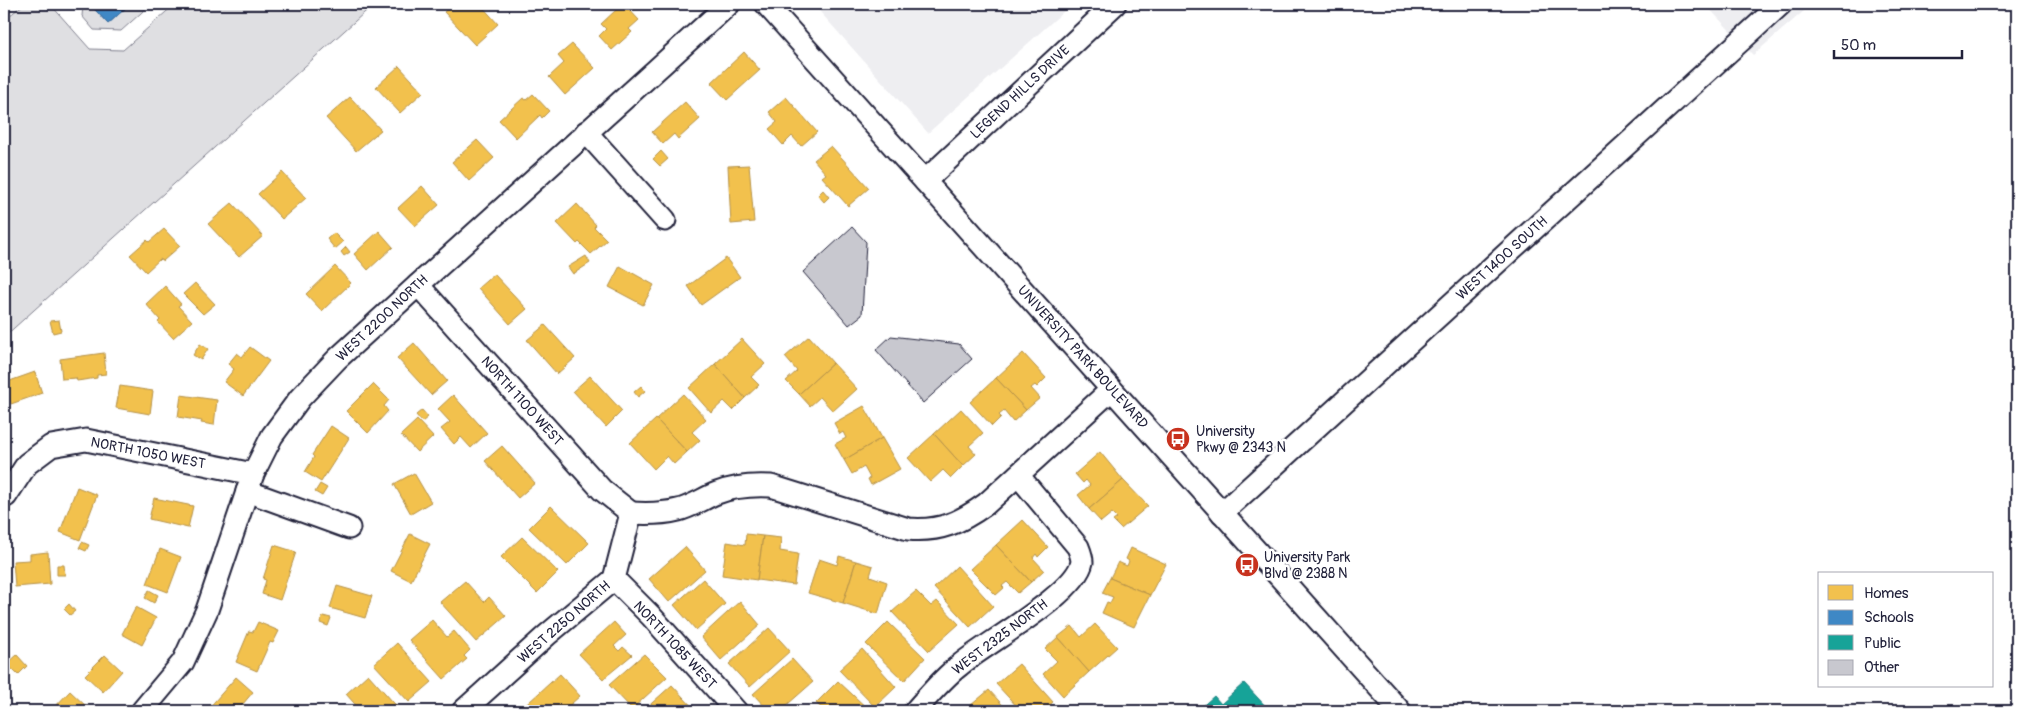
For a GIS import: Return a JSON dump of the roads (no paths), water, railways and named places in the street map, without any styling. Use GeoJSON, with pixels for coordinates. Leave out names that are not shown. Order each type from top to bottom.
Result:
{"type":"FeatureCollection","features":[{"type":"Feature","properties":{"kind":"street","name":"WEST 2200 NORTH"},"geometry":{"type":"LineString","coordinates":[[142,711],[183,662],[207,610],[250,483],[272,436],[300,398],[337,359],[729,4]]}},
{"type":"Feature","properties":{"kind":"street","name":"UNIVERSITY PARK BOULEVARD"},"geometry":{"type":"LineString","coordinates":[[766,4],[1400,711]]}},
{"type":"Feature","properties":{"kind":"street","name":"LEGEND HILLS DRIVE"},"geometry":{"type":"LineString","coordinates":[[925,181],[1115,4]]}},
{"type":"Feature","properties":{"kind":"street","name":"WEST 1400 SOUTH"},"geometry":{"type":"LineString","coordinates":[[1222,513],[1782,4]]}},
{"type":"Feature","properties":{"kind":"street"},"geometry":{"type":"LineString","coordinates":[[586,132],[665,220]]}},
{"type":"Feature","properties":{"kind":"street","name":"NORTH 1100 WEST"},"geometry":{"type":"LineString","coordinates":[[418,285],[602,490],[631,513]]}},
{"type":"Feature","properties":{"kind":"street"},"geometry":{"type":"LineString","coordinates":[[631,513],[656,514],[679,510],[717,493],[737,487],[756,485],[771,486],[908,529],[926,530],[943,527],[966,518],[986,504],[1112,390]]}},
{"type":"Feature","properties":{"kind":"street","name":"NORTH 1050 WEST"},"geometry":{"type":"LineString","coordinates":[[6,496],[27,464],[52,446],[86,440],[250,483],[349,528]]}},
{"type":"Feature","properties":{"kind":"street","name":"WEST 2325 NORTH"},"geometry":{"type":"LineString","coordinates":[[915,711],[935,688],[961,664],[1024,622],[1068,585],[1077,574],[1082,561],[1078,547],[1072,537],[1018,475]]}},
{"type":"Feature","properties":{"kind":"street","name":"WEST 2250 NORTH"},"geometry":{"type":"LineString","coordinates":[[463,711],[547,635],[614,579],[631,513]]}},
{"type":"Feature","properties":{"kind":"street","name":"NORTH 1085 WEST"},"geometry":{"type":"LineString","coordinates":[[614,579],[651,616],[736,711]]}},
{"type":"Feature","properties":{"kind":"place","name":"University Pkwy @ 2343 N"},"geometry":{"type":"Point","coordinates":[1178,439]}},
{"type":"Feature","properties":{"kind":"place","name":"University Park Blvd @ 2388 N"},"geometry":{"type":"Point","coordinates":[1247,565]}}]}
